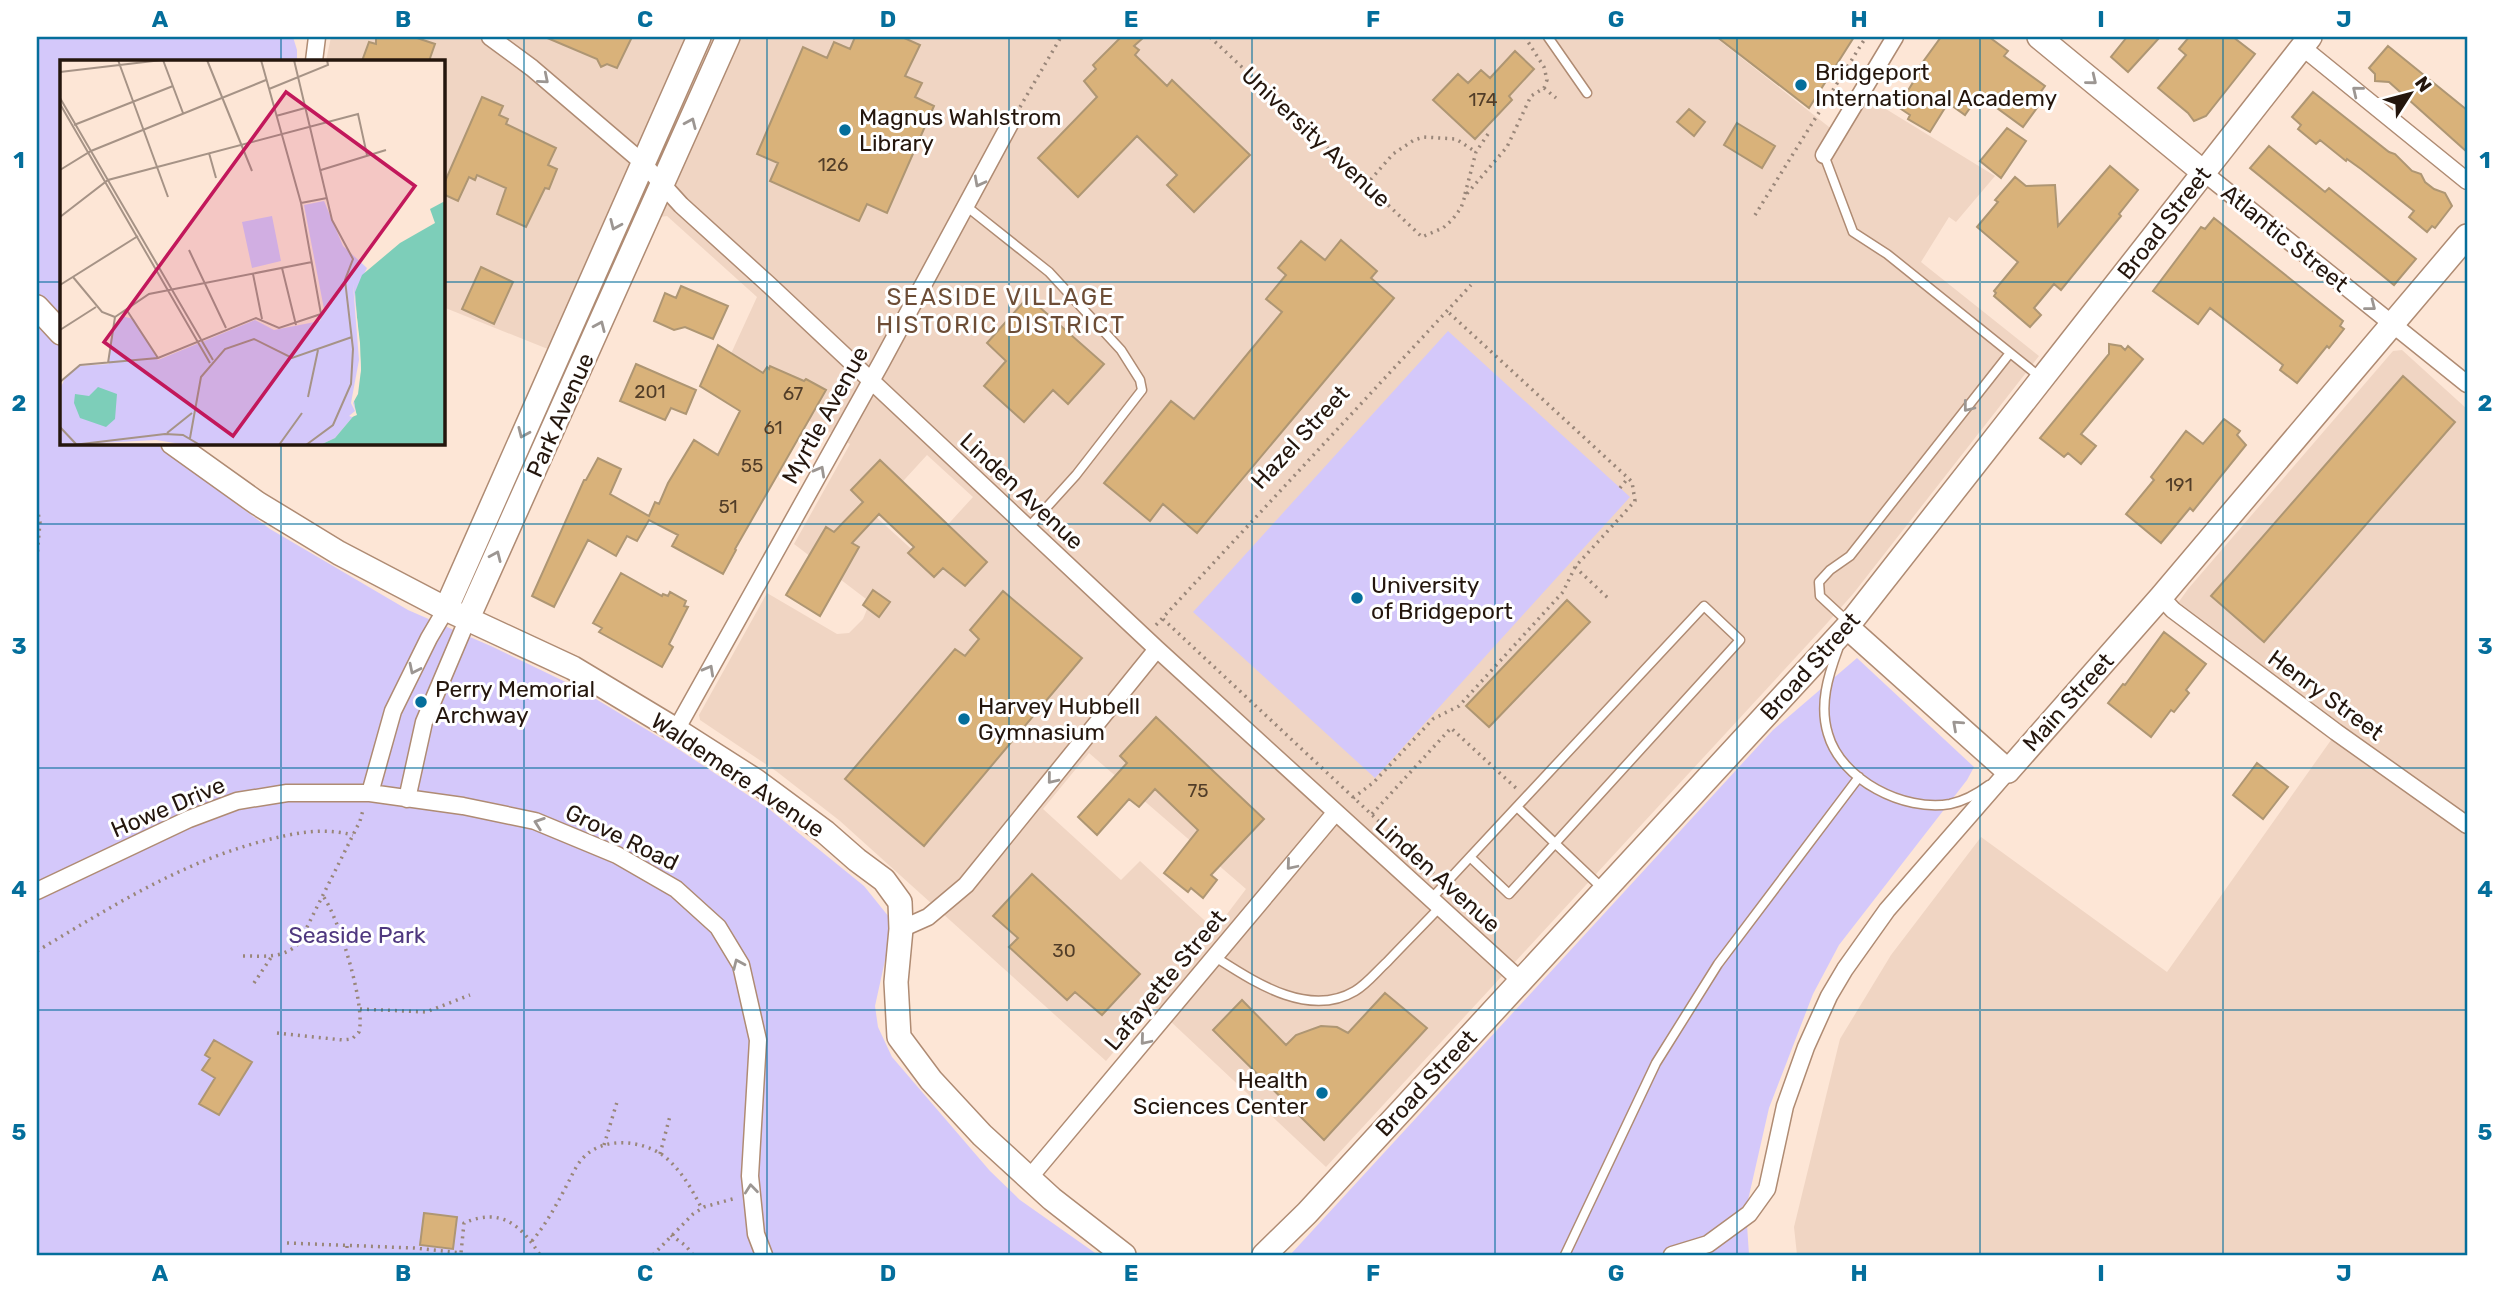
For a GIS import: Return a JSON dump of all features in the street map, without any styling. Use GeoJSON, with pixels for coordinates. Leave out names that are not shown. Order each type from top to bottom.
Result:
{"type":"FeatureCollection","features":[{"type":"Feature","properties":{"kind":"street"},"geometry":{"type":"LineString","coordinates":[[314,60],[317,37]]}},
{"type":"Feature","properties":{"kind":"street","name":"Linden Avenue"},"geometry":{"type":"LineString","coordinates":[[491,37],[642,162],[681,205],[1157,649],[1520,980]]}},
{"type":"Feature","properties":{"kind":"street","name":"Park Avenue"},"geometry":{"type":"LineString","coordinates":[[365,793],[393,711],[446,609],[699,37]]}},
{"type":"Feature","properties":{"kind":"street","name":"Park Avenue"},"geometry":{"type":"LineString","coordinates":[[407,799],[424,722],[728,37]]}},
{"type":"Feature","properties":{"kind":"street"},"geometry":{"type":"LineString","coordinates":[[1824,155],[1895,37]]}},
{"type":"Feature","properties":{"kind":"street","name":"Atlantic Street"},"geometry":{"type":"LineString","coordinates":[[2039,37],[2467,384]]}},
{"type":"Feature","properties":{"kind":"street"},"geometry":{"type":"LineString","coordinates":[[2306,42],[2467,181]]}},
{"type":"Feature","properties":{"kind":"street","name":"Broad Street"},"geometry":{"type":"LineString","coordinates":[[1264,1255],[1307,1213],[1849,625],[2306,42]]}},
{"type":"Feature","properties":{"kind":"street","name":"Myrtle Avenue"},"geometry":{"type":"LineString","coordinates":[[676,730],[1011,122]]}},
{"type":"Feature","properties":{"kind":"street","name":"Main Street"},"geometry":{"type":"LineString","coordinates":[[1672,1255],[1708,1244],[1749,1214],[1767,1189],[1785,1106],[1806,1047],[1834,987],[1887,910],[2161,597],[2467,236]]}},
{"type":"Feature","properties":{"kind":"street"},"geometry":{"type":"LineString","coordinates":[[37,307],[60,332]]}},
{"type":"Feature","properties":{"kind":"street","name":"Waldemere Avenue"},"geometry":{"type":"LineString","coordinates":[[174,444],[257,503],[339,553],[446,609],[573,668],[676,730],[756,781],[884,880],[900,902],[901,929],[896,982],[899,1037],[930,1080],[982,1135],[1052,1199],[1124,1255]]}},
{"type":"Feature","properties":{"kind":"street","name":"Henry Street"},"geometry":{"type":"LineString","coordinates":[[2161,597],[2174,610],[2315,716],[2467,825]]}},
{"type":"Feature","properties":{"kind":"street"},"geometry":{"type":"LineString","coordinates":[[1849,625],[2008,771]]}},
{"type":"Feature","properties":{"kind":"street"},"geometry":{"type":"LineString","coordinates":[[901,929],[928,917],[966,886],[1157,649]]}},
{"type":"Feature","properties":{"kind":"street","name":"Howe Drive"},"geometry":{"type":"LineString","coordinates":[[37,891],[189,819],[237,801],[287,793],[365,793],[407,799]]}},
{"type":"Feature","properties":{"kind":"street","name":"Grove Road"},"geometry":{"type":"LineString","coordinates":[[407,799],[463,806],[535,821],[617,855],[664,882],[676,889],[718,927],[741,965],[758,1040],[750,1176],[756,1234],[764,1255]]}},
{"type":"Feature","properties":{"kind":"street","name":"Lafayette Street"},"geometry":{"type":"LineString","coordinates":[[1030,1177],[1215,957],[1339,816]]}},
{"type":"Feature","properties":{"kind":"lane"},"geometry":{"type":"LineString","coordinates":[[1548,37],[1587,93]]}},
{"type":"Feature","properties":{"kind":"lane"},"geometry":{"type":"LineString","coordinates":[[1824,155],[1853,232],[1887,254],[2042,379]]}},
{"type":"Feature","properties":{"kind":"lane"},"geometry":{"type":"LineString","coordinates":[[965,206],[1049,272],[1121,350],[1140,380],[1142,390],[1076,475],[1028,528]]}},
{"type":"Feature","properties":{"kind":"lane"},"geometry":{"type":"LineString","coordinates":[[2008,771],[1968,799],[1948,804],[1911,802],[1877,789],[1860,777],[1837,751],[1828,734],[1825,691],[1849,625],[1820,596],[1819,582],[1850,556],[2010,353]]}},
{"type":"Feature","properties":{"kind":"lane"},"geometry":{"type":"LineString","coordinates":[[1215,957],[1259,985],[1286,996],[1315,1000],[1339,998],[1355,991],[1373,975],[1436,903],[1446,884],[1470,857],[1704,606],[1740,640],[1509,894],[1470,857]]}},
{"type":"Feature","properties":{"kind":"lane"},"geometry":{"type":"LineString","coordinates":[[1565,1255],[1656,1063],[1718,964],[1860,777]]}},
{"type":"Feature","properties":{"kind":"lane"},"geometry":{"type":"LineString","coordinates":[[1517,807],[1604,890]]}},
{"type":"Feature","properties":{"kind":"path"},"geometry":{"type":"LineString","coordinates":[[1011,122],[1061,37]]}},
{"type":"Feature","properties":{"kind":"path","name":"University Avenue"},"geometry":{"type":"LineString","coordinates":[[1210,37],[1422,237],[1443,228],[1452,220],[1461,208],[1465,196]]}},
{"type":"Feature","properties":{"kind":"path"},"geometry":{"type":"LineString","coordinates":[[1465,196],[1507,147],[1531,96],[1544,88],[1547,80],[1544,67],[1525,37]]}},
{"type":"Feature","properties":{"kind":"path"},"geometry":{"type":"LineString","coordinates":[[1755,215],[1866,37]]}},
{"type":"Feature","properties":{"kind":"path"},"geometry":{"type":"LineString","coordinates":[[1544,88],[1556,98]]}},
{"type":"Feature","properties":{"kind":"path"},"geometry":{"type":"LineString","coordinates":[[1465,196],[1476,152],[1490,131]]}},
{"type":"Feature","properties":{"kind":"path"},"geometry":{"type":"LineString","coordinates":[[1366,185],[1393,154],[1414,140],[1424,137],[1456,139],[1476,152]]}},
{"type":"Feature","properties":{"kind":"path","name":"Hazel Street"},"geometry":{"type":"LineString","coordinates":[[1354,798],[1163,619],[1471,285]]}},
{"type":"Feature","properties":{"kind":"path"},"geometry":{"type":"LineString","coordinates":[[1339,816],[1433,719],[1459,706],[1563,592],[1575,567],[1635,501],[1632,482],[1447,311]]}},
{"type":"Feature","properties":{"kind":"path"},"geometry":{"type":"LineString","coordinates":[[1620,488],[1628,478]]}},
{"type":"Feature","properties":{"kind":"path"},"geometry":{"type":"LineString","coordinates":[[37,508],[40,522],[37,558]]}},
{"type":"Feature","properties":{"kind":"path"},"geometry":{"type":"LineString","coordinates":[[1575,567],[1609,599]]}},
{"type":"Feature","properties":{"kind":"path"},"geometry":{"type":"LineString","coordinates":[[1372,814],[1451,728],[1526,797]]}},
{"type":"Feature","properties":{"kind":"path"},"geometry":{"type":"LineString","coordinates":[[243,956],[287,954],[299,943],[353,835],[363,811],[365,793]]}},
{"type":"Feature","properties":{"kind":"path"},"geometry":{"type":"LineString","coordinates":[[1354,798],[1482,918]]}},
{"type":"Feature","properties":{"kind":"path"},"geometry":{"type":"LineString","coordinates":[[37,951],[179,870],[218,854],[299,831],[342,832],[353,835]]}},
{"type":"Feature","properties":{"kind":"path"},"geometry":{"type":"LineString","coordinates":[[276,1033],[332,1040],[352,1039],[359,1032],[360,1009],[335,920],[323,896]]}},
{"type":"Feature","properties":{"kind":"path"},"geometry":{"type":"LineString","coordinates":[[254,983],[272,956]]}},
{"type":"Feature","properties":{"kind":"path"},"geometry":{"type":"LineString","coordinates":[[360,1009],[426,1012],[470,995]]}},
{"type":"Feature","properties":{"kind":"path"},"geometry":{"type":"LineString","coordinates":[[604,1145],[617,1102]]}},
{"type":"Feature","properties":{"kind":"path"},"geometry":{"type":"LineString","coordinates":[[660,1154],[670,1116]]}},
{"type":"Feature","properties":{"kind":"path"},"geometry":{"type":"LineString","coordinates":[[532,1241],[542,1229],[582,1159],[612,1143],[628,1143],[660,1154],[685,1178],[702,1209]]}},
{"type":"Feature","properties":{"kind":"path"},"geometry":{"type":"LineString","coordinates":[[653,1255],[693,1213],[752,1194]]}},
{"type":"Feature","properties":{"kind":"path"},"geometry":{"type":"LineString","coordinates":[[287,1243],[461,1253],[464,1223],[486,1216],[512,1223],[532,1241],[540,1255]]}},
{"type":"Feature","properties":{"kind":"path"},"geometry":{"type":"LineString","coordinates":[[671,1235],[693,1255]]}},
{"type":"Feature","properties":{"kind":"path"},"geometry":{"type":"LineString","coordinates":[[347,1245],[347,1255]]}},
{"type":"Feature","properties":{"kind":"shaded area","name":"University of Bridgeport"},"geometry":{"type":"Polygon","coordinates":[[[331,37],[1715,37],[1843,138],[1868,98],[1995,176],[1956,222],[1949,217],[1921,262],[2039,356],[1853,594],[1326,1167],[1153,1005],[1106,1061],[840,821],[776,771],[700,720],[699,715],[767,593],[837,634],[849,633],[863,619],[870,602],[794,544],[850,444],[723,371],[757,297],[667,216],[660,217],[590,366],[444,307],[444,60],[326,60],[331,37]],[[927,455],[873,514],[919,556],[973,497],[927,455]],[[1089,753],[1043,809],[1121,880],[1140,861],[1215,930],[1246,889],[1089,753]]]}},
{"type":"Feature","properties":{"kind":"shaded area"},"geometry":{"type":"Polygon","coordinates":[[[2402,350],[2467,409],[2467,1255],[1797,1255],[1794,1227],[1840,1039],[1891,955],[1981,837],[2167,972],[2336,733],[2173,610],[2188,589],[2393,351],[2402,350]]]}},
{"type":"Feature","properties":{"kind":"green space","name":"Seaside Park"},"geometry":{"type":"Polygon","coordinates":[[[37,37],[293,37],[297,60],[60,60],[60,444],[156,444],[270,529],[408,610],[576,687],[672,745],[769,809],[864,886],[889,917],[891,933],[875,1006],[878,1027],[892,1057],[990,1171],[1020,1200],[1098,1255],[37,1255],[37,37]]]}},
{"type":"Feature","properties":{"kind":"green space"},"geometry":{"type":"Polygon","coordinates":[[[1448,331],[1630,497],[1375,778],[1193,612],[1448,331]]]}},
{"type":"Feature","properties":{"kind":"green space"},"geometry":{"type":"Polygon","coordinates":[[[1857,658],[1974,767],[1967,780],[1839,945],[1813,994],[1769,1108],[1746,1209],[1749,1255],[1290,1255],[1773,730],[1857,658]]]}},
{"type":"Feature","properties":{"kind":"building"},"geometry":{"type":"Polygon","coordinates":[[[376,37],[414,37],[435,44],[429,60],[362,60],[369,42],[376,44],[376,37]]]}},
{"type":"Feature","properties":{"kind":"building"},"geometry":{"type":"Polygon","coordinates":[[[545,37],[632,37],[617,68],[607,64],[601,67],[597,59],[545,37]]]}},
{"type":"Feature","properties":{"kind":"building","name":"Magnus Wahlstrom Library"},"geometry":{"type":"Polygon","coordinates":[[[855,37],[902,37],[920,45],[905,76],[922,83],[915,97],[934,106],[887,213],[867,204],[859,221],[770,181],[778,163],[757,154],[803,47],[827,58],[834,42],[850,49],[855,37]]]}},
{"type":"Feature","properties":{"kind":"building"},"geometry":{"type":"Polygon","coordinates":[[[1121,37],[1144,37],[1134,46],[1139,50],[1135,55],[1167,86],[1172,80],[1250,155],[1194,212],[1167,185],[1177,175],[1137,136],[1078,197],[1038,158],[1097,97],[1084,81],[1096,69],[1093,65],[1121,37]]]}},
{"type":"Feature","properties":{"kind":"building","name":"Bridgeport International Academy"},"geometry":{"type":"Polygon","coordinates":[[[1717,37],[1854,37],[1809,108],[1717,37]]]}},
{"type":"Feature","properties":{"kind":"building"},"geometry":{"type":"Polygon","coordinates":[[[1941,37],[1989,37],[2008,51],[2004,56],[2045,86],[2037,97],[2042,101],[2023,127],[1979,95],[1965,115],[1948,103],[1930,132],[1908,119],[1910,115],[1898,107],[1915,79],[1912,77],[1941,37]]]}},
{"type":"Feature","properties":{"kind":"building"},"geometry":{"type":"Polygon","coordinates":[[[2127,37],[2160,37],[2128,72],[2111,57],[2127,37]]]}},
{"type":"Feature","properties":{"kind":"building"},"geometry":{"type":"Polygon","coordinates":[[[2189,37],[2233,37],[2255,54],[2206,116],[2194,121],[2158,88],[2186,55],[2179,49],[2189,37]]]}},
{"type":"Feature","properties":{"kind":"building"},"geometry":{"type":"Polygon","coordinates":[[[2388,46],[2467,110],[2467,152],[2389,82],[2375,81],[2375,74],[2369,68],[2388,46]]]}},
{"type":"Feature","properties":{"kind":"building"},"geometry":{"type":"Polygon","coordinates":[[[1515,51],[1534,69],[1509,96],[1512,100],[1475,139],[1433,100],[1458,74],[1468,83],[1481,70],[1490,78],[1515,51]]]}},
{"type":"Feature","properties":{"kind":"building"},"geometry":{"type":"Polygon","coordinates":[[[2313,92],[2395,154],[2412,171],[2421,174],[2425,182],[2434,189],[2445,193],[2452,206],[2435,228],[2432,226],[2427,232],[2409,217],[2414,211],[2347,159],[2346,161],[2320,140],[2316,144],[2298,129],[2301,125],[2292,117],[2313,92]]]}},
{"type":"Feature","properties":{"kind":"building"},"geometry":{"type":"Polygon","coordinates":[[[482,97],[503,106],[499,115],[508,119],[506,124],[556,148],[548,165],[557,169],[549,189],[545,188],[526,227],[497,214],[506,188],[477,175],[475,180],[469,177],[458,201],[444,194],[444,184],[482,97]]]}},
{"type":"Feature","properties":{"kind":"building"},"geometry":{"type":"Polygon","coordinates":[[[1689,109],[1705,122],[1694,136],[1677,122],[1689,109]]]}},
{"type":"Feature","properties":{"kind":"building"},"geometry":{"type":"Polygon","coordinates":[[[1737,123],[1775,146],[1762,168],[1724,145],[1737,123]]]}},
{"type":"Feature","properties":{"kind":"building"},"geometry":{"type":"Polygon","coordinates":[[[2007,128],[2026,141],[2001,178],[1980,161],[2007,128]]]}},
{"type":"Feature","properties":{"kind":"building"},"geometry":{"type":"Polygon","coordinates":[[[2269,146],[2325,192],[2329,188],[2416,259],[2394,285],[2250,168],[2269,146]]]}},
{"type":"Feature","properties":{"kind":"building"},"geometry":{"type":"Polygon","coordinates":[[[2110,166],[2138,190],[2119,214],[2121,216],[2061,290],[2054,284],[2034,308],[2041,315],[2030,327],[1994,296],[1994,291],[2018,262],[1977,227],[2015,177],[2026,186],[2055,185],[2058,226],[2110,166]]]}},
{"type":"Feature","properties":{"kind":"building"},"geometry":{"type":"Polygon","coordinates":[[[2214,218],[2343,321],[2340,326],[2344,329],[2297,383],[2280,370],[2283,365],[2210,308],[2198,324],[2153,291],[2201,227],[2205,229],[2214,218]]]}},
{"type":"Feature","properties":{"kind":"building"},"geometry":{"type":"Polygon","coordinates":[[[1341,240],[1377,271],[1371,278],[1394,298],[1197,533],[1163,504],[1150,521],[1104,483],[1171,401],[1194,419],[1282,312],[1266,299],[1286,275],[1278,268],[1301,241],[1325,260],[1341,240]]]}},
{"type":"Feature","properties":{"kind":"building"},"geometry":{"type":"Polygon","coordinates":[[[481,267],[513,282],[494,324],[462,309],[481,267]]]}},
{"type":"Feature","properties":{"kind":"building"},"geometry":{"type":"Polygon","coordinates":[[[681,286],[728,306],[713,339],[685,327],[674,330],[654,321],[665,293],[676,298],[681,286]]]}},
{"type":"Feature","properties":{"kind":"building"},"geometry":{"type":"Polygon","coordinates":[[[1028,297],[1104,364],[1068,404],[1053,390],[1024,422],[984,386],[1006,361],[987,343],[1028,297]]]}},
{"type":"Feature","properties":{"kind":"building"},"geometry":{"type":"Polygon","coordinates":[[[2109,344],[2121,346],[2125,350],[2128,346],[2143,359],[2081,434],[2096,446],[2081,464],[2068,453],[2064,457],[2040,438],[2109,354],[2109,344]]]}},
{"type":"Feature","properties":{"kind":"building"},"geometry":{"type":"Polygon","coordinates":[[[718,345],[763,373],[770,366],[804,381],[806,379],[826,390],[723,574],[672,546],[678,535],[649,520],[637,541],[627,536],[616,556],[588,540],[554,607],[532,596],[584,480],[598,458],[621,469],[610,494],[649,516],[655,502],[659,504],[668,483],[694,440],[718,455],[740,411],[700,386],[718,345]]]}},
{"type":"Feature","properties":{"kind":"building"},"geometry":{"type":"Polygon","coordinates":[[[636,364],[696,390],[686,414],[671,408],[665,420],[620,401],[636,364]]]}},
{"type":"Feature","properties":{"kind":"building"},"geometry":{"type":"Polygon","coordinates":[[[2403,376],[2455,422],[2264,642],[2211,596],[2403,376]]]}},
{"type":"Feature","properties":{"kind":"building"},"geometry":{"type":"Polygon","coordinates":[[[2224,419],[2240,431],[2237,435],[2246,445],[2193,511],[2190,508],[2161,543],[2126,514],[2154,480],[2151,477],[2186,431],[2203,444],[2224,419]]]}},
{"type":"Feature","properties":{"kind":"building"},"geometry":{"type":"Polygon","coordinates":[[[880,460],[987,562],[965,586],[943,568],[934,577],[908,553],[914,547],[879,514],[852,543],[859,547],[820,616],[786,595],[826,527],[834,532],[863,502],[851,490],[880,460]]]}},
{"type":"Feature","properties":{"kind":"building"},"geometry":{"type":"Polygon","coordinates":[[[621,573],[662,596],[668,596],[670,592],[686,601],[684,606],[688,607],[669,644],[673,647],[662,667],[599,632],[602,628],[593,623],[621,573]]]}},
{"type":"Feature","properties":{"kind":"building"},"geometry":{"type":"Polygon","coordinates":[[[873,590],[890,602],[879,617],[863,605],[873,590]]]}},
{"type":"Feature","properties":{"kind":"building","name":"Harvey Hubbell Gymnasium"},"geometry":{"type":"Polygon","coordinates":[[[1003,591],[1082,658],[924,846],[845,779],[955,649],[965,656],[979,639],[970,630],[1003,591]]]}},
{"type":"Feature","properties":{"kind":"building"},"geometry":{"type":"Polygon","coordinates":[[[1567,600],[1590,622],[1489,727],[1466,706],[1567,600]]]}},
{"type":"Feature","properties":{"kind":"building"},"geometry":{"type":"Polygon","coordinates":[[[2164,632],[2206,664],[2186,690],[2189,693],[2174,712],[2171,710],[2151,737],[2108,703],[2123,684],[2125,685],[2164,632]]]}},
{"type":"Feature","properties":{"kind":"building"},"geometry":{"type":"Polygon","coordinates":[[[1156,717],[1264,819],[1211,875],[1217,880],[1203,898],[1191,888],[1188,892],[1164,873],[1198,830],[1155,789],[1139,807],[1129,799],[1097,835],[1078,817],[1127,763],[1120,756],[1156,717]]]}},
{"type":"Feature","properties":{"kind":"building"},"geometry":{"type":"Polygon","coordinates":[[[2257,763],[2288,787],[2263,819],[2233,795],[2257,763]]]}},
{"type":"Feature","properties":{"kind":"building"},"geometry":{"type":"Polygon","coordinates":[[[1032,874],[1140,974],[1102,1015],[1075,992],[1067,1000],[1009,947],[1018,938],[993,916],[1032,874]]]}},
{"type":"Feature","properties":{"kind":"building","name":"Health Sciences Center"},"geometry":{"type":"Polygon","coordinates":[[[1385,993],[1427,1028],[1324,1140],[1213,1030],[1242,1000],[1286,1045],[1296,1035],[1321,1026],[1337,1027],[1348,1033],[1385,993]]]}},
{"type":"Feature","properties":{"kind":"building"},"geometry":{"type":"Polygon","coordinates":[[[214,1040],[252,1062],[219,1115],[199,1104],[215,1078],[202,1070],[210,1058],[205,1055],[214,1040]]]}},
{"type":"Feature","properties":{"kind":"building"},"geometry":{"type":"Polygon","coordinates":[[[424,1213],[457,1217],[453,1249],[420,1245],[424,1213]]]}},
{"type":"Feature","properties":{"kind":"place","name":"Bridgeport International Academy"},"geometry":{"type":"Point","coordinates":[1801,85]}},
{"type":"Feature","properties":{"kind":"place","name":"Magnus Wahlstrom Library"},"geometry":{"type":"Point","coordinates":[845,130]}},
{"type":"Feature","properties":{"kind":"place","name":"University of Bridgeport"},"geometry":{"type":"Point","coordinates":[1357,598]}},
{"type":"Feature","properties":{"kind":"place","name":"Perry Memorial Archway"},"geometry":{"type":"Point","coordinates":[421,702]}},
{"type":"Feature","properties":{"kind":"place","name":"Harvey Hubbell Gymnasium"},"geometry":{"type":"Point","coordinates":[964,719]}},
{"type":"Feature","properties":{"kind":"place","name":"Health Sciences Center"},"geometry":{"type":"Point","coordinates":[1322,1093]}},
{"type":"Feature","properties":{"kind":"district","name":"SEASIDE VILLAGE HISTORIC DISTRICT"},"geometry":{"type":"Point","coordinates":[1001,311]}}]}
